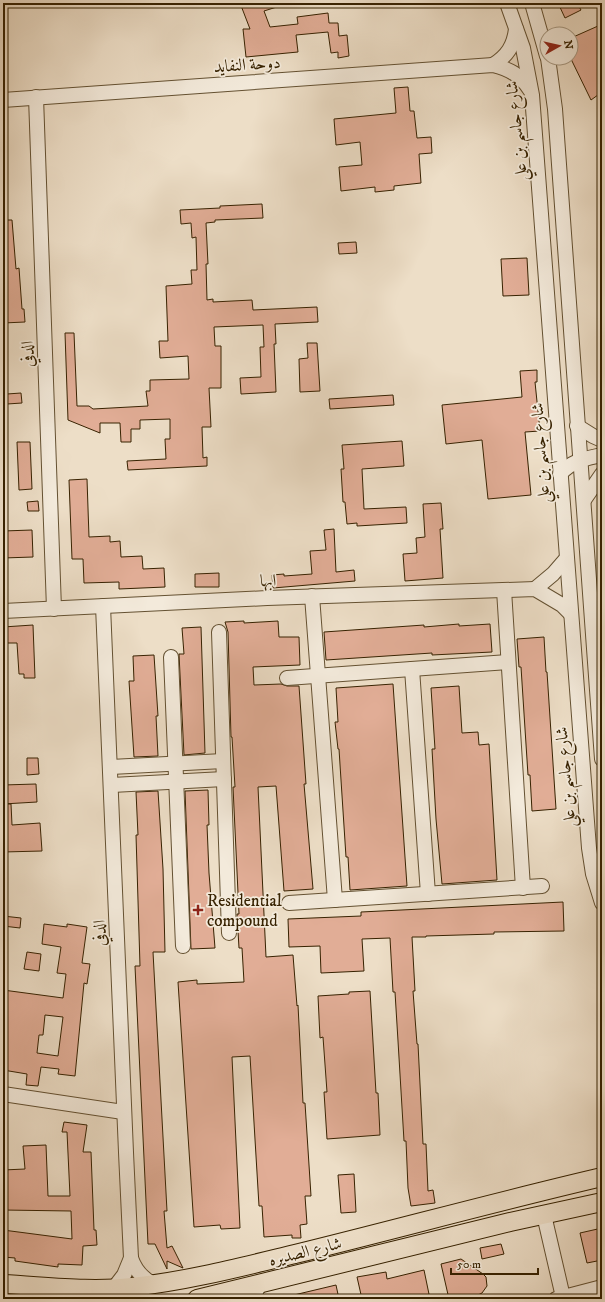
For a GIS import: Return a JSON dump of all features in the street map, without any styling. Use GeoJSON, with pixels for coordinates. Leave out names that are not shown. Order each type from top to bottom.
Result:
{"type":"FeatureCollection","features":[{"type":"Feature","properties":{"kind":"main road","name":"شارع الصديره"},"geometry":{"type":"LineString","coordinates":[[3,1284],[114,1288],[187,1279],[602,1177]]}},
{"type":"Feature","properties":{"kind":"main road","name":"شارع الصديره"},"geometry":{"type":"LineString","coordinates":[[197,1299],[256,1292],[544,1215],[602,1202]]}},
{"type":"Feature","properties":{"kind":"street","name":"شارع جاسم بن علي"},"geometry":{"type":"LineString","coordinates":[[507,3],[524,55],[532,96],[588,848],[593,874],[602,903]]}},
{"type":"Feature","properties":{"kind":"street"},"geometry":{"type":"LineString","coordinates":[[532,3],[539,28]]}},
{"type":"Feature","properties":{"kind":"street"},"geometry":{"type":"LineString","coordinates":[[493,65],[502,59],[510,50],[516,29]]}},
{"type":"Feature","properties":{"kind":"street","name":"دوحة النفايد"},"geometry":{"type":"LineString","coordinates":[[3,100],[493,65],[506,68],[517,74],[526,84],[532,96]]}},
{"type":"Feature","properties":{"kind":"street"},"geometry":{"type":"LineString","coordinates":[[548,66],[555,109],[602,759]]}},
{"type":"Feature","properties":{"kind":"street","name":"الدفي"},"geometry":{"type":"LineString","coordinates":[[36,97],[54,609]]}},
{"type":"Feature","properties":{"kind":"street"},"geometry":{"type":"LineString","coordinates":[[577,426],[602,440]]}},
{"type":"Feature","properties":{"kind":"street"},"geometry":{"type":"LineString","coordinates":[[560,474],[569,465],[580,459],[602,455]]}},
{"type":"Feature","properties":{"kind":"street"},"geometry":{"type":"LineString","coordinates":[[584,500],[602,474]]}},
{"type":"Feature","properties":{"kind":"street"},"geometry":{"type":"LineString","coordinates":[[566,559],[553,574],[534,589],[562,605],[570,614]]}},
{"type":"Feature","properties":{"kind":"street","name":"ابها"},"geometry":{"type":"LineString","coordinates":[[3,611],[312,596],[534,589]]}},
{"type":"Feature","properties":{"kind":"street"},"geometry":{"type":"LineString","coordinates":[[504,590],[522,888]]}},
{"type":"Feature","properties":{"kind":"street"},"geometry":{"type":"LineString","coordinates":[[312,596],[335,900]]}},
{"type":"Feature","properties":{"kind":"street","name":"الدفي"},"geometry":{"type":"LineString","coordinates":[[103,606],[112,785],[123,1112],[131,1258],[140,1275],[153,1284]]}},
{"type":"Feature","properties":{"kind":"street"},"geometry":{"type":"LineString","coordinates":[[219,632],[229,933]]}},
{"type":"Feature","properties":{"kind":"street"},"geometry":{"type":"LineString","coordinates":[[171,657],[183,946]]}},
{"type":"Feature","properties":{"kind":"street"},"geometry":{"type":"LineString","coordinates":[[287,678],[508,662]]}},
{"type":"Feature","properties":{"kind":"street"},"geometry":{"type":"LineString","coordinates":[[412,669],[428,894]]}},
{"type":"Feature","properties":{"kind":"street"},"geometry":{"type":"LineString","coordinates":[[111,766],[223,761]]}},
{"type":"Feature","properties":{"kind":"street"},"geometry":{"type":"LineString","coordinates":[[112,785],[224,779]]}},
{"type":"Feature","properties":{"kind":"street"},"geometry":{"type":"LineString","coordinates":[[289,903],[542,886]]}},
{"type":"Feature","properties":{"kind":"street"},"geometry":{"type":"LineString","coordinates":[[3,1094],[123,1112]]}},
{"type":"Feature","properties":{"kind":"street"},"geometry":{"type":"LineString","coordinates":[[544,1215],[560,1298],[602,1287]]}},
{"type":"Feature","properties":{"kind":"street","name":"الدفي"},"geometry":{"type":"LineString","coordinates":[[114,1288],[124,1275],[131,1258]]}},
{"type":"Feature","properties":{"kind":"building"},"geometry":{"type":"Polygon","coordinates":[[[240,3],[283,3],[283,5],[264,11],[270,27],[298,24],[297,17],[328,13],[329,23],[338,23],[339,36],[347,35],[349,56],[338,58],[338,52],[331,53],[328,32],[296,35],[298,52],[246,57],[243,29],[250,29],[240,3]]]}},
{"type":"Feature","properties":{"kind":"building"},"geometry":{"type":"Polygon","coordinates":[[[558,3],[577,3],[581,10],[565,18],[558,3]]]}},
{"type":"Feature","properties":{"kind":"building"},"geometry":{"type":"Polygon","coordinates":[[[598,26],[602,34],[602,92],[591,100],[574,66],[579,66],[579,34],[598,26]]]}},
{"type":"Feature","properties":{"kind":"building"},"geometry":{"type":"Polygon","coordinates":[[[408,87],[410,111],[414,111],[417,138],[431,137],[432,153],[419,154],[421,183],[394,186],[394,190],[375,192],[375,187],[341,191],[339,167],[362,165],[360,142],[336,145],[334,119],[396,113],[394,88],[408,87]]]}},
{"type":"Feature","properties":{"kind":"building"},"geometry":{"type":"Polygon","coordinates":[[[262,204],[263,218],[215,220],[215,222],[206,223],[208,264],[206,264],[207,300],[213,299],[213,302],[252,300],[253,310],[317,307],[318,322],[275,324],[276,344],[274,344],[276,392],[241,394],[240,378],[261,377],[260,347],[264,347],[263,325],[214,327],[215,346],[221,346],[221,388],[209,388],[211,427],[202,427],[203,458],[207,457],[207,466],[128,470],[127,461],[166,459],[165,439],[170,439],[170,419],[140,420],[140,429],[131,429],[131,442],[121,442],[120,423],[100,423],[100,433],[68,420],[65,333],[74,333],[77,406],[89,406],[93,409],[148,406],[146,391],[150,391],[150,380],[189,379],[188,356],[160,358],[159,341],[168,341],[166,286],[192,284],[191,270],[197,270],[196,237],[192,238],[191,223],[181,224],[180,210],[262,204]]]}},
{"type":"Feature","properties":{"kind":"building"},"geometry":{"type":"Polygon","coordinates":[[[3,220],[12,220],[16,269],[19,268],[22,309],[24,309],[25,322],[3,323],[3,220]]]}},
{"type":"Feature","properties":{"kind":"building"},"geometry":{"type":"Polygon","coordinates":[[[356,242],[357,253],[339,254],[338,243],[356,242]]]}},
{"type":"Feature","properties":{"kind":"building"},"geometry":{"type":"Polygon","coordinates":[[[527,258],[529,295],[503,296],[501,259],[527,258]]]}},
{"type":"Feature","properties":{"kind":"building"},"geometry":{"type":"Polygon","coordinates":[[[307,343],[317,343],[320,391],[300,392],[299,359],[308,358],[307,343]]]}},
{"type":"Feature","properties":{"kind":"building"},"geometry":{"type":"Polygon","coordinates":[[[537,370],[537,382],[535,382],[540,431],[525,432],[531,495],[488,499],[482,440],[446,444],[442,405],[522,397],[520,371],[537,370]]]}},
{"type":"Feature","properties":{"kind":"building"},"geometry":{"type":"Polygon","coordinates":[[[21,393],[22,403],[7,404],[7,394],[21,393]]]}},
{"type":"Feature","properties":{"kind":"building"},"geometry":{"type":"Polygon","coordinates":[[[393,395],[394,405],[330,409],[329,399],[393,395]]]}},
{"type":"Feature","properties":{"kind":"building"},"geometry":{"type":"Polygon","coordinates":[[[402,441],[404,466],[362,469],[364,509],[406,507],[407,523],[357,526],[357,523],[347,524],[345,502],[343,502],[341,469],[344,469],[342,445],[402,441]]]}},
{"type":"Feature","properties":{"kind":"building"},"geometry":{"type":"Polygon","coordinates":[[[17,442],[30,442],[32,489],[19,490],[17,442]]]}},
{"type":"Feature","properties":{"kind":"building"},"geometry":{"type":"Polygon","coordinates":[[[87,479],[89,537],[110,536],[110,542],[120,541],[121,557],[142,556],[143,569],[164,568],[165,587],[119,589],[119,582],[84,583],[83,559],[72,559],[69,480],[87,479]]]}},
{"type":"Feature","properties":{"kind":"building"},"geometry":{"type":"Polygon","coordinates":[[[38,501],[39,511],[28,511],[27,502],[38,501]]]}},
{"type":"Feature","properties":{"kind":"building"},"geometry":{"type":"Polygon","coordinates":[[[441,503],[443,529],[440,529],[443,578],[405,581],[403,554],[417,553],[416,538],[425,537],[423,504],[441,503]]]}},
{"type":"Feature","properties":{"kind":"building"},"geometry":{"type":"Polygon","coordinates":[[[334,529],[336,572],[354,570],[355,581],[273,588],[272,575],[284,574],[284,576],[312,574],[310,551],[326,550],[324,530],[334,529]]]}},
{"type":"Feature","properties":{"kind":"building"},"geometry":{"type":"Polygon","coordinates":[[[32,530],[33,557],[3,558],[3,531],[32,530]]]}},
{"type":"Feature","properties":{"kind":"building"},"geometry":{"type":"Polygon","coordinates":[[[219,573],[219,587],[195,587],[195,574],[219,573]]]}},
{"type":"Feature","properties":{"kind":"building"},"geometry":{"type":"Polygon","coordinates":[[[244,621],[244,623],[278,621],[279,637],[299,637],[300,665],[253,667],[254,685],[281,684],[287,686],[299,686],[306,784],[304,784],[313,889],[284,891],[276,786],[258,787],[266,957],[293,955],[297,1006],[298,1005],[303,1103],[305,1103],[311,1196],[305,1196],[307,1224],[300,1225],[301,1238],[292,1238],[292,1235],[264,1237],[262,1206],[259,1206],[250,1056],[232,1057],[240,1228],[221,1229],[220,1225],[194,1227],[178,982],[197,980],[197,984],[244,982],[242,948],[239,948],[237,914],[239,914],[233,787],[235,787],[231,737],[228,632],[225,622],[244,621]]]}},
{"type":"Feature","properties":{"kind":"building"},"geometry":{"type":"Polygon","coordinates":[[[459,624],[459,626],[490,624],[492,652],[432,655],[432,653],[326,660],[324,632],[459,624]]]}},
{"type":"Feature","properties":{"kind":"building"},"geometry":{"type":"Polygon","coordinates":[[[33,625],[35,678],[24,678],[24,674],[19,674],[17,643],[3,643],[3,627],[33,625]]]}},
{"type":"Feature","properties":{"kind":"building"},"geometry":{"type":"Polygon","coordinates":[[[201,627],[205,753],[184,755],[179,654],[184,654],[182,628],[201,627]]]}},
{"type":"Feature","properties":{"kind":"building"},"geometry":{"type":"Polygon","coordinates":[[[544,637],[556,809],[532,811],[530,775],[528,775],[521,667],[519,667],[517,639],[544,637]]]}},
{"type":"Feature","properties":{"kind":"building"},"geometry":{"type":"Polygon","coordinates":[[[154,655],[158,716],[156,716],[158,756],[134,757],[129,681],[134,681],[133,656],[154,655]]]}},
{"type":"Feature","properties":{"kind":"building"},"geometry":{"type":"Polygon","coordinates":[[[393,684],[407,886],[350,890],[348,857],[346,857],[339,749],[335,722],[338,722],[336,688],[393,684]]]}},
{"type":"Feature","properties":{"kind":"building"},"geometry":{"type":"Polygon","coordinates":[[[459,686],[462,733],[478,732],[479,745],[489,744],[497,880],[442,884],[432,749],[435,749],[431,688],[459,686]]]}},
{"type":"Feature","properties":{"kind":"building"},"geometry":{"type":"Polygon","coordinates":[[[27,758],[38,758],[39,774],[27,775],[27,758]]]}},
{"type":"Feature","properties":{"kind":"building"},"geometry":{"type":"Polygon","coordinates":[[[36,784],[37,802],[3,804],[3,785],[36,784]]]}},
{"type":"Feature","properties":{"kind":"building"},"geometry":{"type":"Polygon","coordinates":[[[208,790],[209,825],[207,825],[209,873],[215,948],[191,949],[185,791],[208,790]]]}},
{"type":"Feature","properties":{"kind":"building"},"geometry":{"type":"Polygon","coordinates":[[[158,791],[163,869],[165,952],[153,952],[167,1211],[164,1211],[167,1248],[172,1246],[183,1268],[167,1261],[167,1269],[155,1244],[148,1244],[135,966],[140,966],[136,792],[158,791]]]}},
{"type":"Feature","properties":{"kind":"building"},"geometry":{"type":"Polygon","coordinates":[[[3,804],[11,804],[12,825],[40,823],[42,851],[3,852],[3,804]]]}},
{"type":"Feature","properties":{"kind":"building"},"geometry":{"type":"Polygon","coordinates":[[[563,902],[564,931],[494,932],[494,934],[412,937],[415,991],[413,991],[418,1044],[423,1144],[426,1144],[428,1191],[433,1190],[435,1203],[411,1206],[408,1188],[406,1141],[404,1141],[395,992],[393,992],[390,938],[362,939],[364,971],[321,973],[320,946],[289,947],[288,919],[361,916],[361,912],[563,902]]]}},
{"type":"Feature","properties":{"kind":"building"},"geometry":{"type":"Polygon","coordinates":[[[3,916],[21,918],[20,928],[3,926],[3,916]]]}},
{"type":"Feature","properties":{"kind":"building"},"geometry":{"type":"Polygon","coordinates":[[[44,924],[67,927],[67,924],[87,927],[82,963],[90,964],[87,984],[84,983],[75,1076],[58,1074],[59,1069],[41,1067],[38,1086],[26,1085],[27,1074],[3,1070],[3,990],[63,998],[66,974],[57,973],[61,947],[42,944],[44,924]],[[45,1015],[43,1035],[39,1035],[37,1053],[58,1056],[63,1017],[45,1015]]]}},
{"type":"Feature","properties":{"kind":"building"},"geometry":{"type":"Polygon","coordinates":[[[27,952],[41,954],[39,971],[24,969],[27,952]]]}},
{"type":"Feature","properties":{"kind":"building"},"geometry":{"type":"Polygon","coordinates":[[[370,991],[380,1135],[327,1139],[324,1092],[327,1092],[323,1037],[320,1038],[318,996],[370,991]]]}},
{"type":"Feature","properties":{"kind":"building"},"geometry":{"type":"Polygon","coordinates":[[[64,1122],[87,1125],[83,1152],[91,1152],[94,1230],[96,1230],[97,1245],[83,1246],[82,1265],[58,1264],[58,1267],[15,1261],[15,1258],[3,1257],[3,1230],[72,1239],[71,1211],[3,1210],[3,1170],[25,1169],[23,1146],[46,1145],[48,1196],[70,1196],[67,1132],[62,1132],[64,1122]]]}},
{"type":"Feature","properties":{"kind":"building"},"geometry":{"type":"Polygon","coordinates":[[[354,1174],[356,1212],[341,1213],[338,1175],[354,1174]]]}},
{"type":"Feature","properties":{"kind":"building"},"geometry":{"type":"Polygon","coordinates":[[[602,1228],[602,1260],[587,1263],[580,1233],[602,1228]]]}},
{"type":"Feature","properties":{"kind":"building"},"geometry":{"type":"Polygon","coordinates":[[[501,1244],[504,1254],[482,1259],[480,1248],[501,1244]]]}},
{"type":"Feature","properties":{"kind":"building"},"geometry":{"type":"Polygon","coordinates":[[[461,1259],[486,1277],[487,1286],[482,1293],[478,1295],[461,1299],[449,1299],[441,1264],[461,1259]]]}},
{"type":"Feature","properties":{"kind":"building"},"geometry":{"type":"Polygon","coordinates":[[[424,1270],[430,1299],[362,1299],[357,1277],[386,1272],[387,1279],[424,1270]]]}},
{"type":"Feature","properties":{"kind":"building"},"geometry":{"type":"Polygon","coordinates":[[[336,1285],[339,1299],[294,1299],[294,1295],[336,1285]]]}},
{"type":"Feature","properties":{"kind":"place","name":"Residential compound"},"geometry":{"type":"Point","coordinates":[198,910]}}]}
